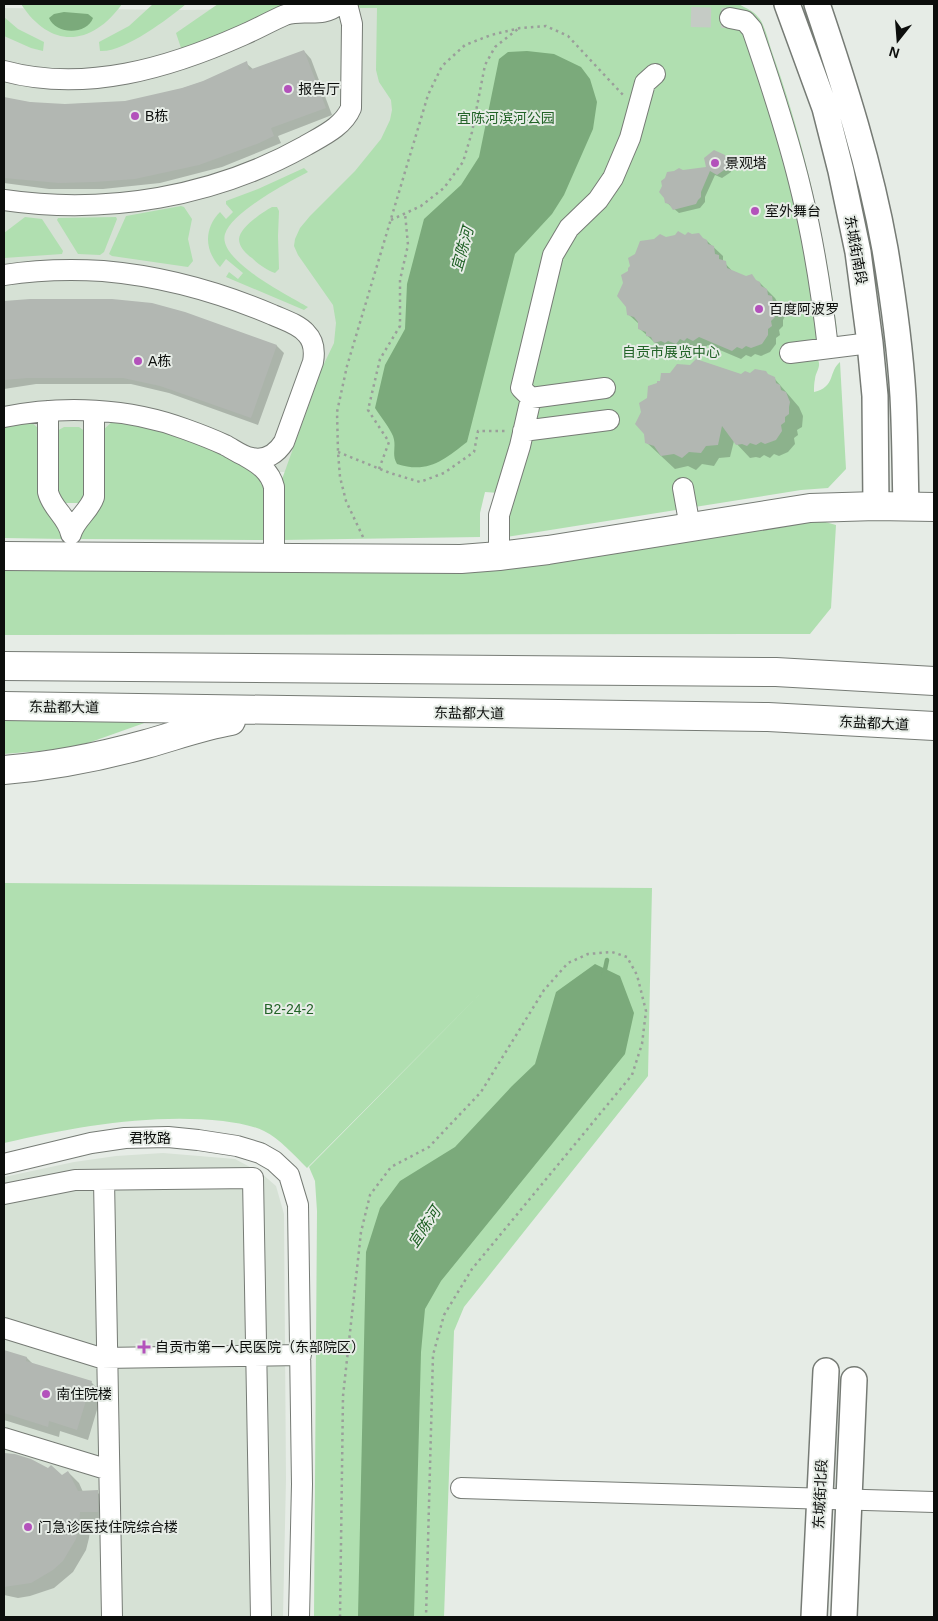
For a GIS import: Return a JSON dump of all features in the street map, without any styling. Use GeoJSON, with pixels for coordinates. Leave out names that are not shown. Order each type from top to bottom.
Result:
{"type":"FeatureCollection","features":[{"type":"Feature","properties":{"kind":"highway"},"geometry":{"type":"LineString","coordinates":[[4,556],[72,545],[274,558],[461,559],[548,550],[810,508],[934,507]]}},
{"type":"Feature","properties":{"kind":"highway"},"geometry":{"type":"LineString","coordinates":[[4,666],[776,672],[934,681]]}},
{"type":"Feature","properties":{"kind":"highway","name":"东盐都大道"},"geometry":{"type":"LineString","coordinates":[[4,706],[768,717],[934,726]]}},
{"type":"Feature","properties":{"kind":"highway"},"geometry":{"type":"LineString","coordinates":[[4,770],[44,767],[91,758],[147,744],[207,725],[301,710]]}},
{"type":"Feature","properties":{"kind":"main road","name":"东城街南段"},"geometry":{"type":"LineString","coordinates":[[787,4],[825,108],[841,171],[858,252],[875,396],[876,506]]}},
{"type":"Feature","properties":{"kind":"main road","name":"东城街南段"},"geometry":{"type":"LineString","coordinates":[[817,4],[850,104],[867,166],[885,248],[898,340],[902,386],[906,506]]}},
{"type":"Feature","properties":{"kind":"main road","name":"东城街北段"},"geometry":{"type":"LineString","coordinates":[[814,1617],[826,1371]]}},
{"type":"Feature","properties":{"kind":"main road","name":"东城街北段"},"geometry":{"type":"LineString","coordinates":[[844,1617],[854,1380]]}},
{"type":"Feature","properties":{"kind":"street"},"geometry":{"type":"LineString","coordinates":[[320,13],[331,10],[339,4]]}},
{"type":"Feature","properties":{"kind":"street"},"geometry":{"type":"LineString","coordinates":[[4,200],[68,206],[139,202],[236,177],[301,148],[332,130],[344,120],[352,102],[352,19],[347,4]]}},
{"type":"Feature","properties":{"kind":"street"},"geometry":{"type":"LineString","coordinates":[[4,72],[42,78],[71,79],[130,74],[201,52],[289,14],[328,13],[346,25],[352,38]]}},
{"type":"Feature","properties":{"kind":"street"},"geometry":{"type":"LineString","coordinates":[[730,18],[745,20],[752,29],[778,106],[806,210],[823,307],[828,348]]}},
{"type":"Feature","properties":{"kind":"street"},"geometry":{"type":"LineString","coordinates":[[530,398],[521,388],[553,254],[569,228],[598,200],[613,178],[626,149],[645,82],[655,74]]}},
{"type":"Feature","properties":{"kind":"street"},"geometry":{"type":"LineString","coordinates":[[4,275],[68,270],[103,271],[141,276],[217,294],[254,307],[298,326],[306,333],[312,342],[314,356],[274,470],[274,558]]}},
{"type":"Feature","properties":{"kind":"street"},"geometry":{"type":"LineString","coordinates":[[790,353],[870,343]]}},
{"type":"Feature","properties":{"kind":"street"},"geometry":{"type":"LineString","coordinates":[[530,398],[605,388]]}},
{"type":"Feature","properties":{"kind":"street"},"geometry":{"type":"LineString","coordinates":[[499,556],[499,515],[523,431],[530,398]]}},
{"type":"Feature","properties":{"kind":"street"},"geometry":{"type":"LineString","coordinates":[[4,417],[48,411],[94,411],[128,415],[176,426],[210,438],[245,456],[266,470],[274,487]]}},
{"type":"Feature","properties":{"kind":"street"},"geometry":{"type":"LineString","coordinates":[[48,411],[48,492],[51,502],[67,521],[72,545]]}},
{"type":"Feature","properties":{"kind":"street"},"geometry":{"type":"LineString","coordinates":[[72,545],[76,521],[88,508],[94,497],[94,411]]}},
{"type":"Feature","properties":{"kind":"street"},"geometry":{"type":"LineString","coordinates":[[523,431],[609,420]]}},
{"type":"Feature","properties":{"kind":"street"},"geometry":{"type":"LineString","coordinates":[[245,456],[252,458],[268,457],[276,452],[284,442]]}},
{"type":"Feature","properties":{"kind":"street"},"geometry":{"type":"LineString","coordinates":[[683,488],[690,527]]}},
{"type":"Feature","properties":{"kind":"street","name":"君牧路"},"geometry":{"type":"LineString","coordinates":[[4,1164],[91,1143],[125,1138],[168,1137],[236,1146],[260,1153],[274,1162],[289,1175],[298,1205],[301,1355]]}},
{"type":"Feature","properties":{"kind":"street"},"geometry":{"type":"LineString","coordinates":[[4,1194],[75,1180],[252,1178],[261,1617]]}},
{"type":"Feature","properties":{"kind":"street"},"geometry":{"type":"LineString","coordinates":[[104,1180],[112,1617]]}},
{"type":"Feature","properties":{"kind":"street"},"geometry":{"type":"LineString","coordinates":[[4,1328],[101,1358],[301,1355],[302,1484],[299,1617]]}},
{"type":"Feature","properties":{"kind":"street"},"geometry":{"type":"LineString","coordinates":[[4,1438],[109,1470]]}},
{"type":"Feature","properties":{"kind":"street"},"geometry":{"type":"LineString","coordinates":[[461,1488],[934,1502]]}},
{"type":"Feature","properties":{"kind":"path"},"geometry":{"type":"LineString","coordinates":[[373,559],[346,502],[340,478],[337,412],[347,366],[428,95],[442,66],[466,45],[491,34],[520,28],[546,26],[568,36],[619,92],[638,109]]}},
{"type":"Feature","properties":{"kind":"path"},"geometry":{"type":"LineString","coordinates":[[391,220],[421,206],[444,188],[463,162],[472,132],[485,65],[495,47],[520,28]]}},
{"type":"Feature","properties":{"kind":"path"},"geometry":{"type":"LineString","coordinates":[[379,469],[389,442],[368,410],[380,359],[400,326],[400,280],[408,245],[405,213]]}},
{"type":"Feature","properties":{"kind":"path"},"geometry":{"type":"LineString","coordinates":[[338,452],[379,469],[420,482],[444,473],[474,452],[478,431],[523,431]]}},
{"type":"Feature","properties":{"kind":"path"},"geometry":{"type":"LineString","coordinates":[[340,1617],[343,1396],[360,1232],[370,1196],[391,1167],[428,1147],[481,1092],[544,990],[568,964],[588,954],[612,952],[627,957],[637,975],[646,1011],[642,1044],[632,1075],[472,1269],[444,1315],[432,1355],[426,1617]]}},
{"type":"Feature","properties":{"kind":"shaded area"},"geometry":{"type":"Polygon","coordinates":[[[453,7],[290,472],[4,471],[4,8],[179,10],[453,7]]]}},
{"type":"Feature","properties":{"kind":"shaded area","name":"自贡市第一人民医院（东部院区）"},"geometry":{"type":"Polygon","coordinates":[[[163,1153],[235,1159],[261,1173],[276,1186],[284,1214],[286,1479],[283,1617],[4,1617],[4,1177],[74,1162],[116,1156],[163,1153]]]}},
{"type":"Feature","properties":{"kind":"green space"},"geometry":{"type":"Polygon","coordinates":[[[21,4],[122,4],[98,28],[85,35],[72,37],[58,35],[45,29],[33,19],[21,4]]]}},
{"type":"Feature","properties":{"kind":"green space"},"geometry":{"type":"Polygon","coordinates":[[[153,4],[186,4],[133,41],[121,47],[100,51],[99,42],[129,26],[153,4]]]}},
{"type":"Feature","properties":{"kind":"green space"},"geometry":{"type":"Polygon","coordinates":[[[218,4],[329,4],[183,54],[176,33],[218,4]]]}},
{"type":"Feature","properties":{"kind":"green space"},"geometry":{"type":"Polygon","coordinates":[[[356,4],[739,4],[756,15],[766,33],[794,120],[820,224],[832,295],[837,330],[820,257],[816,356],[819,365],[814,392],[826,387],[836,366],[840,362],[846,469],[828,488],[801,490],[507,537],[512,494],[485,492],[480,513],[480,537],[281,540],[281,482],[322,368],[334,343],[336,323],[333,305],[298,255],[294,246],[295,239],[300,228],[310,216],[355,171],[381,139],[390,120],[392,110],[391,100],[379,82],[376,70],[377,8],[360,8],[356,4]]]}},
{"type":"Feature","properties":{"kind":"green space"},"geometry":{"type":"Polygon","coordinates":[[[4,17],[18,29],[44,42],[43,51],[31,48],[4,36],[4,17]]]}},
{"type":"Feature","properties":{"kind":"green space"},"geometry":{"type":"Polygon","coordinates":[[[304,168],[308,172],[262,198],[238,216],[225,234],[225,244],[232,255],[243,266],[271,286],[308,307],[304,310],[226,277],[229,272],[238,279],[243,273],[226,259],[220,267],[211,253],[208,239],[211,225],[220,212],[226,219],[233,212],[226,204],[226,201],[304,168]]]}},
{"type":"Feature","properties":{"kind":"green space"},"geometry":{"type":"Polygon","coordinates":[[[184,207],[192,219],[188,239],[193,261],[188,267],[109,254],[126,216],[184,207]]]}},
{"type":"Feature","properties":{"kind":"green space"},"geometry":{"type":"Polygon","coordinates":[[[272,207],[277,207],[279,211],[279,269],[275,273],[263,267],[247,254],[239,242],[240,234],[243,230],[258,216],[272,207]]]}},
{"type":"Feature","properties":{"kind":"green space"},"geometry":{"type":"Polygon","coordinates":[[[25,217],[42,219],[63,251],[62,254],[4,258],[4,233],[25,217]]]}},
{"type":"Feature","properties":{"kind":"green space"},"geometry":{"type":"Polygon","coordinates":[[[116,217],[117,219],[104,252],[100,255],[78,254],[57,220],[58,218],[116,217]]]}},
{"type":"Feature","properties":{"kind":"green space"},"geometry":{"type":"Polygon","coordinates":[[[113,421],[139,424],[200,442],[264,478],[266,540],[78,539],[103,430],[113,421]]]}},
{"type":"Feature","properties":{"kind":"green space"},"geometry":{"type":"Polygon","coordinates":[[[31,422],[38,428],[64,539],[4,538],[4,424],[31,422]]]}},
{"type":"Feature","properties":{"kind":"green space"},"geometry":{"type":"Polygon","coordinates":[[[64,427],[79,427],[86,432],[87,493],[80,503],[63,503],[54,491],[57,431],[64,427]]]}},
{"type":"Feature","properties":{"kind":"green space"},"geometry":{"type":"Polygon","coordinates":[[[811,518],[836,525],[831,608],[810,634],[4,635],[4,568],[442,567],[811,518]]]}},
{"type":"Feature","properties":{"kind":"green space"},"geometry":{"type":"Polygon","coordinates":[[[4,720],[150,721],[74,748],[4,754],[4,720]]]}},
{"type":"Feature","properties":{"kind":"green space","name":"B2-24-2"},"geometry":{"type":"Polygon","coordinates":[[[4,883],[652,888],[648,1076],[464,1307],[454,1331],[444,1617],[314,1617],[317,1211],[315,1181],[309,1167],[481,993],[307,1168],[270,1134],[249,1126],[223,1121],[196,1119],[141,1120],[85,1127],[4,1143],[4,883]]]}},
{"type":"Feature","properties":{"kind":"water"},"geometry":{"type":"Polygon","coordinates":[[[64,12],[88,14],[93,18],[85,28],[71,31],[64,30],[53,24],[49,18],[54,14],[64,12]]]}},
{"type":"Feature","properties":{"kind":"water"},"geometry":{"type":"Polygon","coordinates":[[[527,51],[554,54],[581,67],[590,79],[597,102],[593,129],[564,195],[552,214],[515,254],[467,442],[443,460],[427,466],[408,467],[397,464],[394,457],[393,436],[375,408],[385,365],[405,329],[407,284],[424,219],[461,185],[479,157],[499,59],[508,52],[527,51]]]}},
{"type":"Feature","properties":{"kind":"water"},"geometry":{"type":"Polygon","coordinates":[[[595,964],[620,976],[634,1013],[625,1054],[441,1281],[425,1309],[421,1352],[414,1617],[358,1617],[366,1252],[380,1208],[400,1181],[455,1147],[535,1064],[556,992],[595,964]]]}},
{"type":"Feature","properties":{"kind":"building","name":"B栋"},"geometry":{"type":"Polygon","coordinates":[[[304,50],[326,108],[271,128],[274,136],[257,144],[199,165],[135,179],[59,183],[4,178],[4,97],[30,102],[65,104],[125,101],[182,88],[203,81],[247,61],[249,70],[304,50]]]}},
{"type":"Feature","properties":{"kind":"building"},"geometry":{"type":"Polygon","coordinates":[[[714,150],[725,155],[727,168],[717,175],[710,171],[701,192],[701,197],[696,204],[673,210],[669,204],[665,203],[664,198],[659,192],[662,186],[661,181],[665,178],[667,172],[679,168],[683,170],[706,167],[704,158],[714,150]]]}},
{"type":"Feature","properties":{"kind":"building"},"geometry":{"type":"Polygon","coordinates":[[[678,231],[685,235],[688,232],[692,234],[699,233],[707,240],[708,244],[714,246],[715,254],[719,255],[719,259],[726,261],[727,268],[746,276],[752,274],[760,282],[761,286],[767,289],[768,295],[772,296],[773,302],[777,306],[775,317],[771,321],[772,326],[768,329],[768,335],[762,344],[751,348],[746,346],[742,349],[737,347],[732,351],[699,337],[693,341],[687,338],[684,341],[680,339],[676,344],[668,341],[665,343],[661,341],[654,343],[651,337],[646,336],[646,332],[638,329],[638,322],[634,317],[627,315],[626,307],[617,296],[623,283],[621,275],[628,271],[630,266],[628,258],[635,254],[640,241],[654,239],[660,234],[666,237],[675,235],[678,231]]]}},
{"type":"Feature","properties":{"kind":"building","name":"A栋"},"geometry":{"type":"Polygon","coordinates":[[[30,299],[112,299],[152,303],[185,312],[277,345],[251,418],[160,386],[123,378],[28,378],[4,380],[4,301],[30,299]]]}},
{"type":"Feature","properties":{"kind":"building"},"geometry":{"type":"Polygon","coordinates":[[[696,359],[741,374],[745,371],[750,373],[755,369],[766,371],[775,377],[776,383],[780,385],[781,390],[786,392],[790,402],[789,414],[781,425],[782,431],[776,440],[765,444],[761,442],[756,445],[750,443],[747,446],[742,444],[736,445],[722,426],[718,445],[706,446],[701,453],[689,452],[682,458],[674,454],[661,456],[654,446],[645,443],[644,434],[635,424],[641,412],[639,403],[647,398],[648,386],[660,381],[661,373],[670,373],[677,364],[690,365],[696,359]]]}},
{"type":"Feature","properties":{"kind":"building","name":"南住院楼"},"geometry":{"type":"Polygon","coordinates":[[[4,1350],[27,1357],[26,1361],[92,1381],[77,1430],[49,1421],[48,1427],[4,1413],[4,1350]]]}},
{"type":"Feature","properties":{"kind":"building"},"geometry":{"type":"Polygon","coordinates":[[[4,1453],[31,1459],[48,1468],[51,1465],[62,1475],[68,1471],[78,1491],[98,1490],[98,1512],[80,1512],[76,1539],[63,1561],[53,1570],[31,1583],[4,1587],[4,1453]]]}},
{"type":"Feature","properties":{"kind":"waterway","name":"宜陈河"},"geometry":{"type":"LineString","coordinates":[[604,974],[607,960]]}},
{"type":"Feature","properties":{"kind":"tunnel"},"geometry":{"type":"LineString","coordinates":[[691,17],[730,18]]}},
{"type":"Feature","properties":{"kind":"place","name":"报告厅"},"geometry":{"type":"Point","coordinates":[288,89]}},
{"type":"Feature","properties":{"kind":"place","name":"B栋"},"geometry":{"type":"Point","coordinates":[135,116]}},
{"type":"Feature","properties":{"kind":"place","name":"景观塔"},"geometry":{"type":"Point","coordinates":[715,163]}},
{"type":"Feature","properties":{"kind":"place","name":"室外舞台"},"geometry":{"type":"Point","coordinates":[755,211]}},
{"type":"Feature","properties":{"kind":"place","name":"百度阿波罗"},"geometry":{"type":"Point","coordinates":[759,309]}},
{"type":"Feature","properties":{"kind":"place","name":"A栋"},"geometry":{"type":"Point","coordinates":[138,361]}},
{"type":"Feature","properties":{"kind":"place","name":"自贡市第一人民医院（东部院区）"},"geometry":{"type":"Point","coordinates":[144,1347]}},
{"type":"Feature","properties":{"kind":"place","name":"南住院楼"},"geometry":{"type":"Point","coordinates":[46,1394]}},
{"type":"Feature","properties":{"kind":"place","name":"门急诊医技住院综合楼"},"geometry":{"type":"Point","coordinates":[28,1527]}},
{"type":"Feature","properties":{"kind":"park label","name":"宜陈河滨河公园"},"geometry":{"type":"Point","coordinates":[506,118]}},
{"type":"Feature","properties":{"kind":"park label","name":"自贡市展览中心"},"geometry":{"type":"Point","coordinates":[671,352]}}]}
